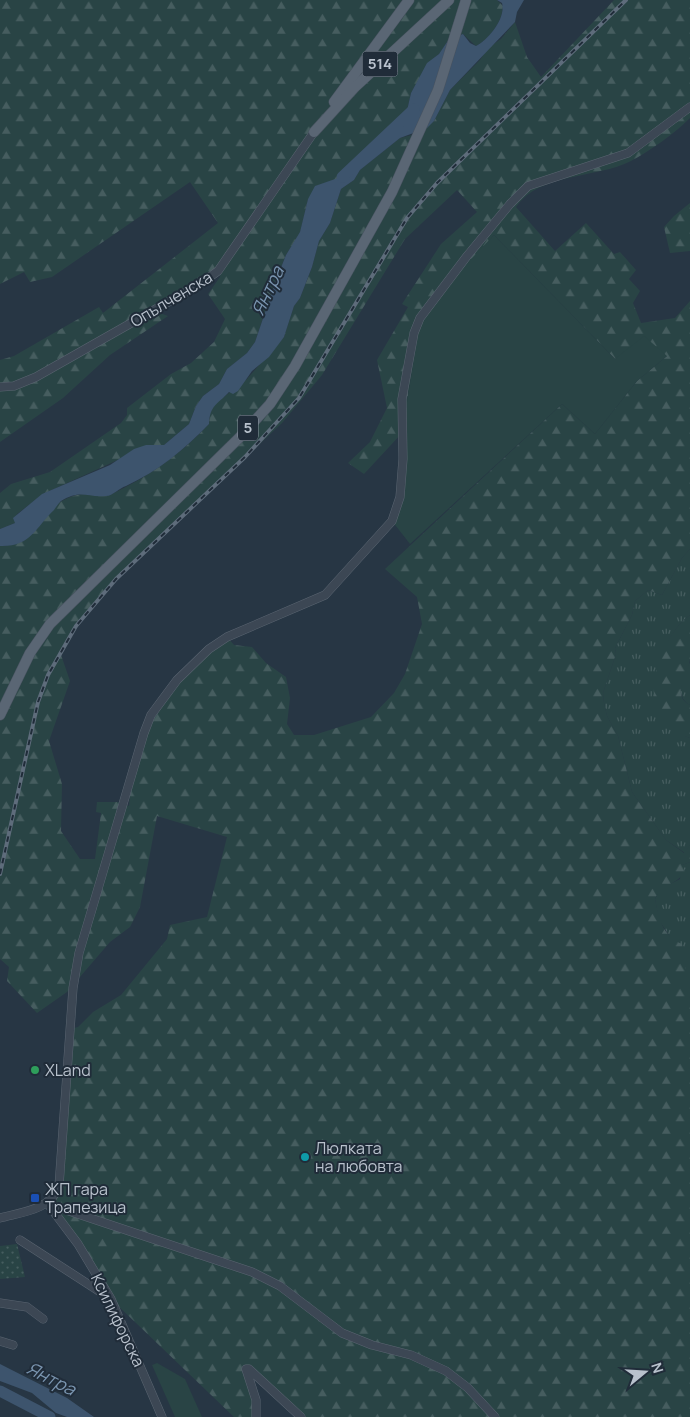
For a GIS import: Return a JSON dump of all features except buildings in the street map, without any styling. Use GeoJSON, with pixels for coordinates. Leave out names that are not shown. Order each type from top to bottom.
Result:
{"type":"FeatureCollection","features":[{"type":"Feature","properties":{"kind":"main road","name":"514"},"geometry":{"type":"LineString","coordinates":[[314,132],[351,77],[409,0]]}},
{"type":"Feature","properties":{"kind":"main road","name":"514"},"geometry":{"type":"LineString","coordinates":[[314,132],[355,87],[449,0]]}},
{"type":"Feature","properties":{"kind":"main road","name":"5"},"geometry":{"type":"LineString","coordinates":[[0,715],[30,653],[50,624],[239,438],[270,404],[296,366],[392,192],[438,90],[466,0]]}},
{"type":"Feature","properties":{"kind":"street"},"geometry":{"type":"LineString","coordinates":[[0,1218],[48,1204],[56,1195],[59,1186],[72,988],[79,953],[151,715],[177,680],[208,650],[227,637],[325,595],[392,521],[400,497],[402,399],[414,333],[420,318],[467,256],[510,204],[528,186],[628,153],[690,107]]}},
{"type":"Feature","properties":{"kind":"street","name":"Опълченска"},"geometry":{"type":"LineString","coordinates":[[0,387],[14,386],[36,377],[200,284],[218,270],[314,132]]}},
{"type":"Feature","properties":{"kind":"street"},"geometry":{"type":"LineString","coordinates":[[48,1204],[252,1272],[280,1286],[342,1333],[372,1345],[411,1355],[446,1371],[468,1388],[495,1417]]}},
{"type":"Feature","properties":{"kind":"street","name":"Ксилифорска"},"geometry":{"type":"LineString","coordinates":[[48,1204],[78,1244],[111,1299],[162,1417]]}},
{"type":"Feature","properties":{"kind":"street"},"geometry":{"type":"LineString","coordinates":[[20,1240],[111,1299]]}},
{"type":"Feature","properties":{"kind":"street"},"geometry":{"type":"LineString","coordinates":[[0,1303],[27,1307],[43,1319]]}},
{"type":"Feature","properties":{"kind":"street"},"geometry":{"type":"LineString","coordinates":[[0,1341],[13,1345]]}},
{"type":"Feature","properties":{"kind":"street"},"geometry":{"type":"LineString","coordinates":[[256,1417],[256,1400],[246,1375],[246,1369],[249,1369],[302,1417]]}},
{"type":"Feature","properties":{"kind":"green space"},"geometry":{"type":"Polygon","coordinates":[[[0,0],[497,0],[503,6],[498,24],[486,39],[476,46],[463,34],[449,39],[439,54],[428,63],[411,93],[406,115],[400,124],[368,150],[359,165],[343,169],[338,178],[308,199],[300,233],[286,255],[276,279],[255,342],[247,353],[227,369],[219,384],[203,396],[196,406],[189,424],[164,445],[122,458],[43,494],[17,514],[15,523],[0,529],[0,493],[11,484],[50,472],[121,423],[127,415],[127,408],[171,374],[191,363],[214,342],[225,319],[208,294],[220,277],[221,267],[154,311],[168,316],[110,355],[63,398],[0,442],[0,360],[14,356],[99,307],[103,313],[218,223],[190,182],[52,277],[30,282],[24,272],[0,284],[0,0]]]}},
{"type":"Feature","properties":{"kind":"green space"},"geometry":{"type":"Polygon","coordinates":[[[614,0],[690,0],[690,118],[662,141],[631,161],[617,167],[554,182],[539,188],[526,196],[516,207],[555,251],[586,223],[614,254],[620,252],[636,270],[629,279],[640,291],[633,303],[641,323],[675,318],[690,301],[690,549],[682,558],[662,595],[648,590],[635,601],[632,615],[615,648],[616,654],[603,693],[607,716],[618,736],[632,792],[666,840],[684,853],[690,845],[690,862],[682,865],[685,871],[682,876],[662,890],[655,899],[660,919],[666,931],[675,941],[682,944],[690,998],[690,1417],[301,1417],[249,1369],[256,1400],[256,1417],[234,1417],[111,1299],[48,1204],[56,1195],[70,1029],[78,1027],[93,1012],[121,995],[167,939],[170,925],[207,917],[227,837],[157,816],[140,907],[130,927],[110,942],[67,992],[37,1013],[7,981],[9,967],[0,959],[0,546],[6,546],[39,526],[47,513],[66,499],[80,494],[107,496],[137,481],[187,446],[209,424],[210,411],[216,403],[247,379],[284,337],[294,306],[300,298],[312,267],[319,241],[330,223],[341,189],[354,180],[360,170],[400,138],[416,134],[434,121],[450,90],[480,60],[488,48],[501,39],[515,22],[527,57],[541,77],[614,0]],[[457,190],[405,239],[322,375],[282,423],[116,579],[93,605],[60,652],[70,681],[49,741],[62,784],[61,831],[80,859],[95,859],[101,813],[96,812],[97,802],[118,802],[129,806],[132,777],[144,733],[177,680],[227,637],[234,645],[252,647],[266,663],[286,677],[290,698],[287,724],[294,735],[314,735],[371,717],[394,693],[405,674],[422,624],[417,597],[385,569],[562,404],[595,434],[637,381],[667,356],[615,359],[494,235],[418,334],[402,433],[364,474],[348,463],[370,442],[387,408],[377,360],[408,307],[402,304],[441,244],[477,212],[457,190]]]}},
{"type":"Feature","properties":{"kind":"green space"},"geometry":{"type":"Polygon","coordinates":[[[690,203],[690,251],[670,253],[664,227],[690,203]]]}},
{"type":"Feature","properties":{"kind":"green space"},"geometry":{"type":"Polygon","coordinates":[[[494,235],[615,359],[644,336],[667,356],[637,381],[595,434],[562,404],[410,544],[392,521],[400,497],[402,433],[418,334],[424,320],[441,294],[494,235]]]}},
{"type":"Feature","properties":{"kind":"green space"},"geometry":{"type":"Polygon","coordinates":[[[690,549],[690,615],[673,633],[657,669],[685,736],[690,738],[690,845],[685,853],[666,840],[632,792],[618,736],[607,716],[603,693],[616,654],[615,648],[632,615],[635,601],[648,590],[662,595],[682,558],[690,549]]]}},
{"type":"Feature","properties":{"kind":"green space"},"geometry":{"type":"Polygon","coordinates":[[[690,615],[690,659],[682,684],[681,696],[690,705],[690,738],[676,732],[664,722],[657,710],[654,696],[658,665],[664,650],[671,636],[690,615]]]}},
{"type":"Feature","properties":{"kind":"green space"},"geometry":{"type":"Polygon","coordinates":[[[690,662],[690,705],[682,696],[681,685],[690,662]]]}},
{"type":"Feature","properties":{"kind":"green space"},"geometry":{"type":"Polygon","coordinates":[[[690,862],[690,999],[672,940],[659,920],[655,899],[660,889],[680,879],[682,865],[690,862]]]}},
{"type":"Feature","properties":{"kind":"green space"},"geometry":{"type":"Polygon","coordinates":[[[17,1244],[25,1277],[0,1279],[0,1246],[17,1244]]]}},
{"type":"Feature","properties":{"kind":"green space"},"geometry":{"type":"Polygon","coordinates":[[[157,1363],[185,1379],[202,1417],[175,1417],[152,1365],[157,1363]]]}},
{"type":"Feature","properties":{"kind":"water"},"geometry":{"type":"Polygon","coordinates":[[[497,0],[524,0],[517,12],[515,22],[450,90],[434,121],[427,128],[400,138],[360,170],[354,180],[341,189],[330,223],[319,241],[312,267],[300,298],[294,306],[284,337],[269,357],[252,371],[238,391],[233,394],[229,392],[215,406],[211,413],[209,424],[190,443],[149,474],[109,496],[74,495],[68,497],[61,501],[37,530],[26,540],[0,546],[0,529],[15,523],[13,518],[42,494],[110,465],[134,449],[146,445],[164,445],[189,424],[196,406],[203,396],[219,384],[227,369],[247,353],[255,342],[276,280],[286,255],[300,232],[308,199],[315,186],[338,178],[343,169],[358,165],[368,150],[400,124],[406,115],[411,93],[427,63],[439,54],[449,39],[463,34],[470,43],[476,46],[491,33],[499,21],[503,9],[502,3],[497,0]]]}},
{"type":"Feature","properties":{"kind":"water"},"geometry":{"type":"Polygon","coordinates":[[[0,1364],[67,1398],[94,1417],[67,1417],[56,1413],[32,1393],[0,1381],[0,1364]]]}},
{"type":"Feature","properties":{"kind":"waterway","name":"Янтра"},"geometry":{"type":"LineString","coordinates":[[342,177],[414,109]]}},
{"type":"Feature","properties":{"kind":"waterway"},"geometry":{"type":"LineString","coordinates":[[0,1391],[50,1417]]}},
{"type":"Feature","properties":{"kind":"railway"},"geometry":{"type":"LineString","coordinates":[[0,874],[38,702],[48,675],[76,626],[116,579],[245,457],[299,398],[407,218],[437,183],[626,0]]}},
{"type":"Feature","properties":{"kind":"place","name":"XLand"},"geometry":{"type":"Point","coordinates":[35,1070]}},
{"type":"Feature","properties":{"kind":"place","name":"Люлката на любовта"},"geometry":{"type":"Point","coordinates":[305,1157]}},
{"type":"Feature","properties":{"kind":"place","name":"ЖП гара Трапезица"},"geometry":{"type":"Point","coordinates":[35,1198]}}]}
